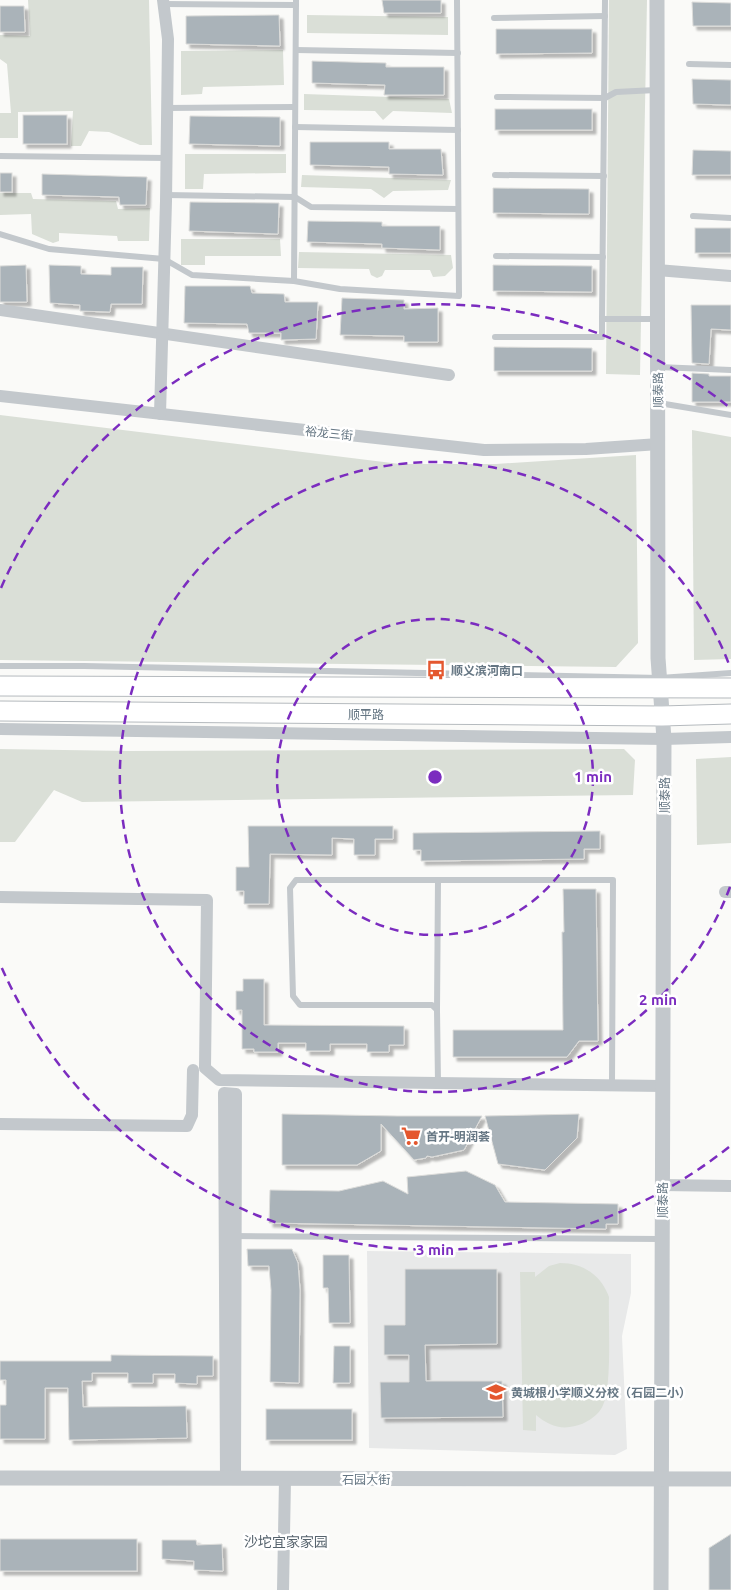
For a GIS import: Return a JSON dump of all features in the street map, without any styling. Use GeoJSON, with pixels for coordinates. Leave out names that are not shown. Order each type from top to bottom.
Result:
{"type":"FeatureCollection","features":[{"type":"Feature","properties":{"kind":"main road"},"geometry":{"type":"LineString","coordinates":[[0,686],[660,684],[731,688]]}},
{"type":"Feature","properties":{"kind":"main road","name":"顺平路"},"geometry":{"type":"LineString","coordinates":[[0,711],[662,716],[731,714]]}},
{"type":"Feature","properties":{"kind":"street","name":"顺泰路"},"geometry":{"type":"LineString","coordinates":[[657,0],[658,658],[664,739],[661,1590]]}},
{"type":"Feature","properties":{"kind":"street"},"geometry":{"type":"LineString","coordinates":[[160,414],[168,39],[164,2]]}},
{"type":"Feature","properties":{"kind":"street"},"geometry":{"type":"LineString","coordinates":[[657,270],[731,276]]}},
{"type":"Feature","properties":{"kind":"street"},"geometry":{"type":"LineString","coordinates":[[0,310],[449,375]]}},
{"type":"Feature","properties":{"kind":"street","name":"裕龙三街"},"geometry":{"type":"LineString","coordinates":[[0,396],[484,450],[586,449],[659,444]]}},
{"type":"Feature","properties":{"kind":"street"},"geometry":{"type":"LineString","coordinates":[[0,728],[664,739],[731,737]]}},
{"type":"Feature","properties":{"kind":"street"},"geometry":{"type":"LineString","coordinates":[[0,897],[207,900],[205,1068],[219,1080],[663,1086]]}},
{"type":"Feature","properties":{"kind":"street"},"geometry":{"type":"LineString","coordinates":[[0,1124],[187,1126],[192,1115],[193,1070]]}},
{"type":"Feature","properties":{"kind":"street"},"geometry":{"type":"LineString","coordinates":[[230,1094],[231,1479]]}},
{"type":"Feature","properties":{"kind":"street"},"geometry":{"type":"LineString","coordinates":[[662,1185],[731,1186]]}},
{"type":"Feature","properties":{"kind":"street","name":"石园大街"},"geometry":{"type":"LineString","coordinates":[[0,1478],[731,1479]]}},
{"type":"Feature","properties":{"kind":"street"},"geometry":{"type":"LineString","coordinates":[[283,1590],[285,1479]]}},
{"type":"Feature","properties":{"kind":"lane"},"geometry":{"type":"LineString","coordinates":[[0,234],[50,249],[164,260],[192,275],[294,280],[340,289],[459,296],[457,0]]}},
{"type":"Feature","properties":{"kind":"lane"},"geometry":{"type":"LineString","coordinates":[[494,337],[602,336],[605,0]]}},
{"type":"Feature","properties":{"kind":"lane"},"geometry":{"type":"LineString","coordinates":[[164,2],[296,2],[294,280]]}},
{"type":"Feature","properties":{"kind":"lane"},"geometry":{"type":"LineString","coordinates":[[494,18],[605,16]]}},
{"type":"Feature","properties":{"kind":"lane"},"geometry":{"type":"LineString","coordinates":[[296,50],[458,53]]}},
{"type":"Feature","properties":{"kind":"lane"},"geometry":{"type":"LineString","coordinates":[[689,64],[731,65]]}},
{"type":"Feature","properties":{"kind":"lane"},"geometry":{"type":"LineString","coordinates":[[496,97],[605,98],[616,92],[657,90]]}},
{"type":"Feature","properties":{"kind":"lane"},"geometry":{"type":"LineString","coordinates":[[167,108],[295,107]]}},
{"type":"Feature","properties":{"kind":"lane"},"geometry":{"type":"LineString","coordinates":[[295,128],[458,130]]}},
{"type":"Feature","properties":{"kind":"lane"},"geometry":{"type":"LineString","coordinates":[[0,156],[166,158]]}},
{"type":"Feature","properties":{"kind":"lane"},"geometry":{"type":"LineString","coordinates":[[495,175],[604,176]]}},
{"type":"Feature","properties":{"kind":"lane"},"geometry":{"type":"LineString","coordinates":[[166,195],[294,197],[311,206],[458,209]]}},
{"type":"Feature","properties":{"kind":"lane"},"geometry":{"type":"LineString","coordinates":[[693,216],[731,218]]}},
{"type":"Feature","properties":{"kind":"lane"},"geometry":{"type":"LineString","coordinates":[[496,256],[603,257]]}},
{"type":"Feature","properties":{"kind":"lane"},"geometry":{"type":"LineString","coordinates":[[602,319],[658,320]]}},
{"type":"Feature","properties":{"kind":"lane"},"geometry":{"type":"LineString","coordinates":[[658,366],[731,370]]}},
{"type":"Feature","properties":{"kind":"lane"},"geometry":{"type":"LineString","coordinates":[[659,403],[731,415]]}},
{"type":"Feature","properties":{"kind":"lane"},"geometry":{"type":"LineString","coordinates":[[0,666],[93,666],[660,684],[731,673]]}},
{"type":"Feature","properties":{"kind":"lane"},"geometry":{"type":"LineString","coordinates":[[437,1010],[432,1004],[300,1005],[293,996],[290,888],[296,880],[612,880],[612,1085]]}},
{"type":"Feature","properties":{"kind":"lane"},"geometry":{"type":"LineString","coordinates":[[438,880],[438,1083]]}},
{"type":"Feature","properties":{"kind":"lane"},"geometry":{"type":"LineString","coordinates":[[230,1236],[662,1239]]}},
{"type":"Feature","properties":{"kind":"shaded area"},"geometry":{"type":"Polygon","coordinates":[[[28,0],[149,0],[152,145],[140,145],[109,132],[89,131],[81,146],[71,146],[73,111],[18,112],[18,138],[0,138],[0,113],[11,113],[7,64],[0,59],[0,35],[30,36],[28,0]]]}},
{"type":"Feature","properties":{"kind":"shaded area"},"geometry":{"type":"Polygon","coordinates":[[[609,0],[647,0],[640,375],[606,374],[609,0]]]}},
{"type":"Feature","properties":{"kind":"shaded area"},"geometry":{"type":"Polygon","coordinates":[[[307,15],[448,17],[448,35],[307,33],[307,15]]]}},
{"type":"Feature","properties":{"kind":"shaded area"},"geometry":{"type":"Polygon","coordinates":[[[283,50],[284,85],[203,87],[202,94],[181,95],[181,51],[283,50]]]}},
{"type":"Feature","properties":{"kind":"shaded area"},"geometry":{"type":"Polygon","coordinates":[[[304,94],[449,99],[452,113],[393,111],[383,120],[375,111],[304,110],[304,94]]]}},
{"type":"Feature","properties":{"kind":"shaded area"},"geometry":{"type":"Polygon","coordinates":[[[185,154],[286,154],[286,173],[204,174],[203,189],[185,189],[185,154]]]}},
{"type":"Feature","properties":{"kind":"shaded area"},"geometry":{"type":"Polygon","coordinates":[[[302,175],[451,180],[448,190],[393,191],[384,198],[371,189],[301,187],[302,175]]]}},
{"type":"Feature","properties":{"kind":"shaded area"},"geometry":{"type":"Polygon","coordinates":[[[0,193],[31,193],[33,199],[116,201],[118,209],[150,208],[149,241],[118,241],[117,236],[59,233],[59,241],[53,243],[32,234],[31,214],[0,215],[0,193]]]}},
{"type":"Feature","properties":{"kind":"shaded area"},"geometry":{"type":"Polygon","coordinates":[[[181,239],[280,239],[281,256],[205,256],[205,265],[181,265],[181,239]]]}},
{"type":"Feature","properties":{"kind":"shaded area"},"geometry":{"type":"Polygon","coordinates":[[[299,252],[451,255],[453,268],[445,276],[433,277],[430,270],[385,270],[382,276],[377,278],[371,275],[369,269],[298,268],[299,252]]]}},
{"type":"Feature","properties":{"kind":"shaded area"},"geometry":{"type":"Polygon","coordinates":[[[0,415],[400,464],[496,464],[636,455],[638,643],[616,667],[0,660],[0,415]]]}},
{"type":"Feature","properties":{"kind":"shaded area"},"geometry":{"type":"Polygon","coordinates":[[[692,430],[731,437],[731,659],[694,660],[692,430]]]}},
{"type":"Feature","properties":{"kind":"shaded area"},"geometry":{"type":"Polygon","coordinates":[[[0,749],[128,751],[624,749],[635,760],[633,795],[82,802],[54,790],[15,842],[0,842],[0,749]]]}},
{"type":"Feature","properties":{"kind":"shaded area"},"geometry":{"type":"Polygon","coordinates":[[[731,757],[731,843],[697,845],[696,759],[731,757]]]}},
{"type":"Feature","properties":{"kind":"shaded area","name":"黄城根小学顺义分校（石园二小）"},"geometry":{"type":"Polygon","coordinates":[[[367,1251],[631,1254],[631,1293],[622,1336],[627,1449],[615,1455],[369,1448],[367,1251]]]}},
{"type":"Feature","properties":{"kind":"shaded area"},"geometry":{"type":"Polygon","coordinates":[[[560,1263],[576,1265],[590,1272],[601,1282],[609,1297],[609,1373],[605,1401],[596,1415],[579,1425],[559,1427],[545,1422],[536,1415],[536,1431],[523,1430],[520,1272],[535,1272],[535,1277],[549,1266],[560,1263]]]}},
{"type":"Feature","properties":{"kind":"building"},"geometry":{"type":"Polygon","coordinates":[[[382,0],[441,0],[441,13],[384,13],[382,0]]]}},
{"type":"Feature","properties":{"kind":"building"},"geometry":{"type":"Polygon","coordinates":[[[692,2],[731,3],[731,26],[693,26],[692,2]]]}},
{"type":"Feature","properties":{"kind":"building"},"geometry":{"type":"Polygon","coordinates":[[[0,6],[24,6],[25,32],[0,32],[0,6]]]}},
{"type":"Feature","properties":{"kind":"building"},"geometry":{"type":"Polygon","coordinates":[[[279,15],[280,46],[186,44],[186,16],[279,15]]]}},
{"type":"Feature","properties":{"kind":"building"},"geometry":{"type":"Polygon","coordinates":[[[496,29],[592,29],[592,53],[496,54],[496,29]]]}},
{"type":"Feature","properties":{"kind":"building"},"geometry":{"type":"Polygon","coordinates":[[[312,61],[386,63],[386,67],[444,67],[444,95],[384,95],[385,85],[312,83],[312,61]]]}},
{"type":"Feature","properties":{"kind":"building"},"geometry":{"type":"Polygon","coordinates":[[[692,79],[731,80],[731,105],[693,104],[692,79]]]}},
{"type":"Feature","properties":{"kind":"building"},"geometry":{"type":"Polygon","coordinates":[[[495,109],[592,109],[592,130],[495,130],[495,109]]]}},
{"type":"Feature","properties":{"kind":"building"},"geometry":{"type":"Polygon","coordinates":[[[23,115],[67,115],[67,144],[23,144],[23,115]]]}},
{"type":"Feature","properties":{"kind":"building"},"geometry":{"type":"Polygon","coordinates":[[[190,116],[280,117],[280,146],[189,144],[190,116]]]}},
{"type":"Feature","properties":{"kind":"building"},"geometry":{"type":"Polygon","coordinates":[[[310,142],[389,142],[389,149],[441,149],[443,175],[389,174],[389,167],[310,165],[310,142]]]}},
{"type":"Feature","properties":{"kind":"building"},"geometry":{"type":"Polygon","coordinates":[[[693,150],[731,151],[731,175],[692,175],[693,150]]]}},
{"type":"Feature","properties":{"kind":"building"},"geometry":{"type":"Polygon","coordinates":[[[0,173],[12,173],[12,192],[0,192],[0,173]]]}},
{"type":"Feature","properties":{"kind":"building"},"geometry":{"type":"Polygon","coordinates":[[[42,174],[147,177],[146,205],[120,205],[119,197],[42,195],[42,174]]]}},
{"type":"Feature","properties":{"kind":"building"},"geometry":{"type":"Polygon","coordinates":[[[493,188],[589,189],[589,214],[493,213],[493,188]]]}},
{"type":"Feature","properties":{"kind":"building"},"geometry":{"type":"Polygon","coordinates":[[[190,202],[279,203],[278,234],[189,231],[190,202]]]}},
{"type":"Feature","properties":{"kind":"building"},"geometry":{"type":"Polygon","coordinates":[[[308,221],[382,222],[382,226],[440,226],[440,250],[382,248],[382,244],[307,242],[308,221]]]}},
{"type":"Feature","properties":{"kind":"building"},"geometry":{"type":"Polygon","coordinates":[[[695,228],[731,228],[731,253],[695,253],[695,228]]]}},
{"type":"Feature","properties":{"kind":"building"},"geometry":{"type":"Polygon","coordinates":[[[26,265],[27,302],[0,302],[0,266],[26,265]]]}},
{"type":"Feature","properties":{"kind":"building"},"geometry":{"type":"Polygon","coordinates":[[[49,265],[81,266],[81,274],[111,275],[111,267],[143,267],[142,304],[111,304],[110,312],[80,311],[80,305],[50,303],[49,265]]]}},
{"type":"Feature","properties":{"kind":"building"},"geometry":{"type":"Polygon","coordinates":[[[493,265],[592,266],[592,292],[493,291],[493,265]]]}},
{"type":"Feature","properties":{"kind":"building"},"geometry":{"type":"Polygon","coordinates":[[[185,286],[250,286],[252,293],[284,294],[285,302],[318,302],[316,339],[281,340],[281,333],[249,333],[247,324],[184,323],[185,286]]]}},
{"type":"Feature","properties":{"kind":"building"},"geometry":{"type":"Polygon","coordinates":[[[342,298],[404,300],[404,309],[438,308],[438,342],[404,342],[404,336],[340,335],[342,298]]]}},
{"type":"Feature","properties":{"kind":"building"},"geometry":{"type":"Polygon","coordinates":[[[691,305],[731,305],[731,330],[711,329],[709,364],[692,363],[691,305]]]}},
{"type":"Feature","properties":{"kind":"building"},"geometry":{"type":"Polygon","coordinates":[[[494,347],[592,348],[592,371],[494,371],[494,347]]]}},
{"type":"Feature","properties":{"kind":"building"},"geometry":{"type":"Polygon","coordinates":[[[692,373],[709,374],[709,376],[731,376],[731,402],[692,402],[692,373]]]}},
{"type":"Feature","properties":{"kind":"building"},"geometry":{"type":"Polygon","coordinates":[[[248,826],[393,826],[393,839],[375,839],[375,855],[354,855],[354,839],[332,838],[332,855],[270,854],[269,904],[244,904],[244,891],[236,891],[236,867],[249,867],[248,826]]]}},
{"type":"Feature","properties":{"kind":"building"},"geometry":{"type":"Polygon","coordinates":[[[600,831],[600,849],[584,849],[584,859],[421,861],[421,850],[413,850],[413,833],[600,831]]]}},
{"type":"Feature","properties":{"kind":"building"},"geometry":{"type":"Polygon","coordinates":[[[563,889],[596,889],[598,1041],[579,1041],[567,1057],[453,1057],[453,1030],[563,1030],[563,889]]]}},
{"type":"Feature","properties":{"kind":"building"},"geometry":{"type":"Polygon","coordinates":[[[243,979],[264,979],[264,1025],[404,1026],[404,1045],[389,1045],[389,1052],[367,1052],[367,1044],[330,1044],[330,1051],[306,1051],[306,1043],[278,1043],[278,1052],[254,1052],[254,1049],[242,1049],[242,1010],[236,1010],[236,991],[243,991],[243,979]]]}},
{"type":"Feature","properties":{"kind":"building"},"geometry":{"type":"Polygon","coordinates":[[[282,1114],[482,1116],[464,1150],[414,1160],[381,1124],[381,1151],[357,1165],[282,1165],[282,1114]]]}},
{"type":"Feature","properties":{"kind":"building"},"geometry":{"type":"Polygon","coordinates":[[[579,1114],[577,1138],[545,1170],[498,1164],[485,1116],[579,1114]]]}},
{"type":"Feature","properties":{"kind":"building"},"geometry":{"type":"Polygon","coordinates":[[[466,1171],[495,1185],[505,1202],[618,1204],[618,1224],[606,1224],[606,1229],[269,1223],[270,1190],[339,1191],[383,1181],[408,1194],[407,1177],[466,1171]]]}},
{"type":"Feature","properties":{"kind":"building"},"geometry":{"type":"Polygon","coordinates":[[[247,1249],[292,1249],[298,1263],[300,1290],[299,1383],[270,1382],[271,1290],[269,1266],[248,1266],[247,1249]]]}},
{"type":"Feature","properties":{"kind":"building"},"geometry":{"type":"Polygon","coordinates":[[[323,1255],[349,1255],[350,1323],[329,1323],[328,1288],[323,1288],[323,1255]]]}},
{"type":"Feature","properties":{"kind":"building"},"geometry":{"type":"Polygon","coordinates":[[[405,1269],[497,1269],[497,1344],[425,1345],[426,1381],[502,1381],[503,1417],[381,1418],[380,1382],[409,1382],[409,1355],[384,1355],[384,1325],[405,1325],[405,1269]]]}},
{"type":"Feature","properties":{"kind":"building"},"geometry":{"type":"Polygon","coordinates":[[[334,1346],[350,1346],[350,1383],[333,1383],[334,1346]]]}},
{"type":"Feature","properties":{"kind":"building"},"geometry":{"type":"Polygon","coordinates":[[[111,1355],[213,1356],[213,1376],[197,1376],[197,1384],[175,1383],[175,1374],[153,1374],[153,1383],[128,1383],[128,1373],[92,1373],[92,1381],[82,1381],[83,1407],[186,1406],[187,1438],[69,1440],[68,1388],[45,1388],[45,1439],[0,1439],[0,1405],[6,1405],[6,1380],[0,1380],[0,1361],[111,1361],[111,1355]]]}},
{"type":"Feature","properties":{"kind":"building"},"geometry":{"type":"Polygon","coordinates":[[[266,1409],[352,1409],[352,1440],[266,1440],[266,1409]]]}},
{"type":"Feature","properties":{"kind":"building"},"geometry":{"type":"Polygon","coordinates":[[[731,1534],[731,1590],[709,1590],[709,1548],[731,1534]]]}},
{"type":"Feature","properties":{"kind":"building"},"geometry":{"type":"Polygon","coordinates":[[[0,1539],[137,1539],[137,1571],[0,1571],[0,1539]]]}},
{"type":"Feature","properties":{"kind":"building"},"geometry":{"type":"Polygon","coordinates":[[[162,1540],[196,1540],[197,1545],[222,1544],[223,1571],[194,1570],[194,1561],[162,1559],[162,1540]]]}},
{"type":"Feature","properties":{"kind":"place","name":"顺义滨河南口"},"geometry":{"type":"Point","coordinates":[436,670]}},
{"type":"Feature","properties":{"kind":"place","name":"首开-明润荟"},"geometry":{"type":"Point","coordinates":[411,1136]}},
{"type":"Feature","properties":{"kind":"place","name":"黄城根小学顺义分校（石园二小）"},"geometry":{"type":"Point","coordinates":[496,1392]}},
{"type":"Feature","properties":{"kind":"district","name":"沙坨宜家家园"},"geometry":{"type":"Point","coordinates":[286,1542]}}]}
